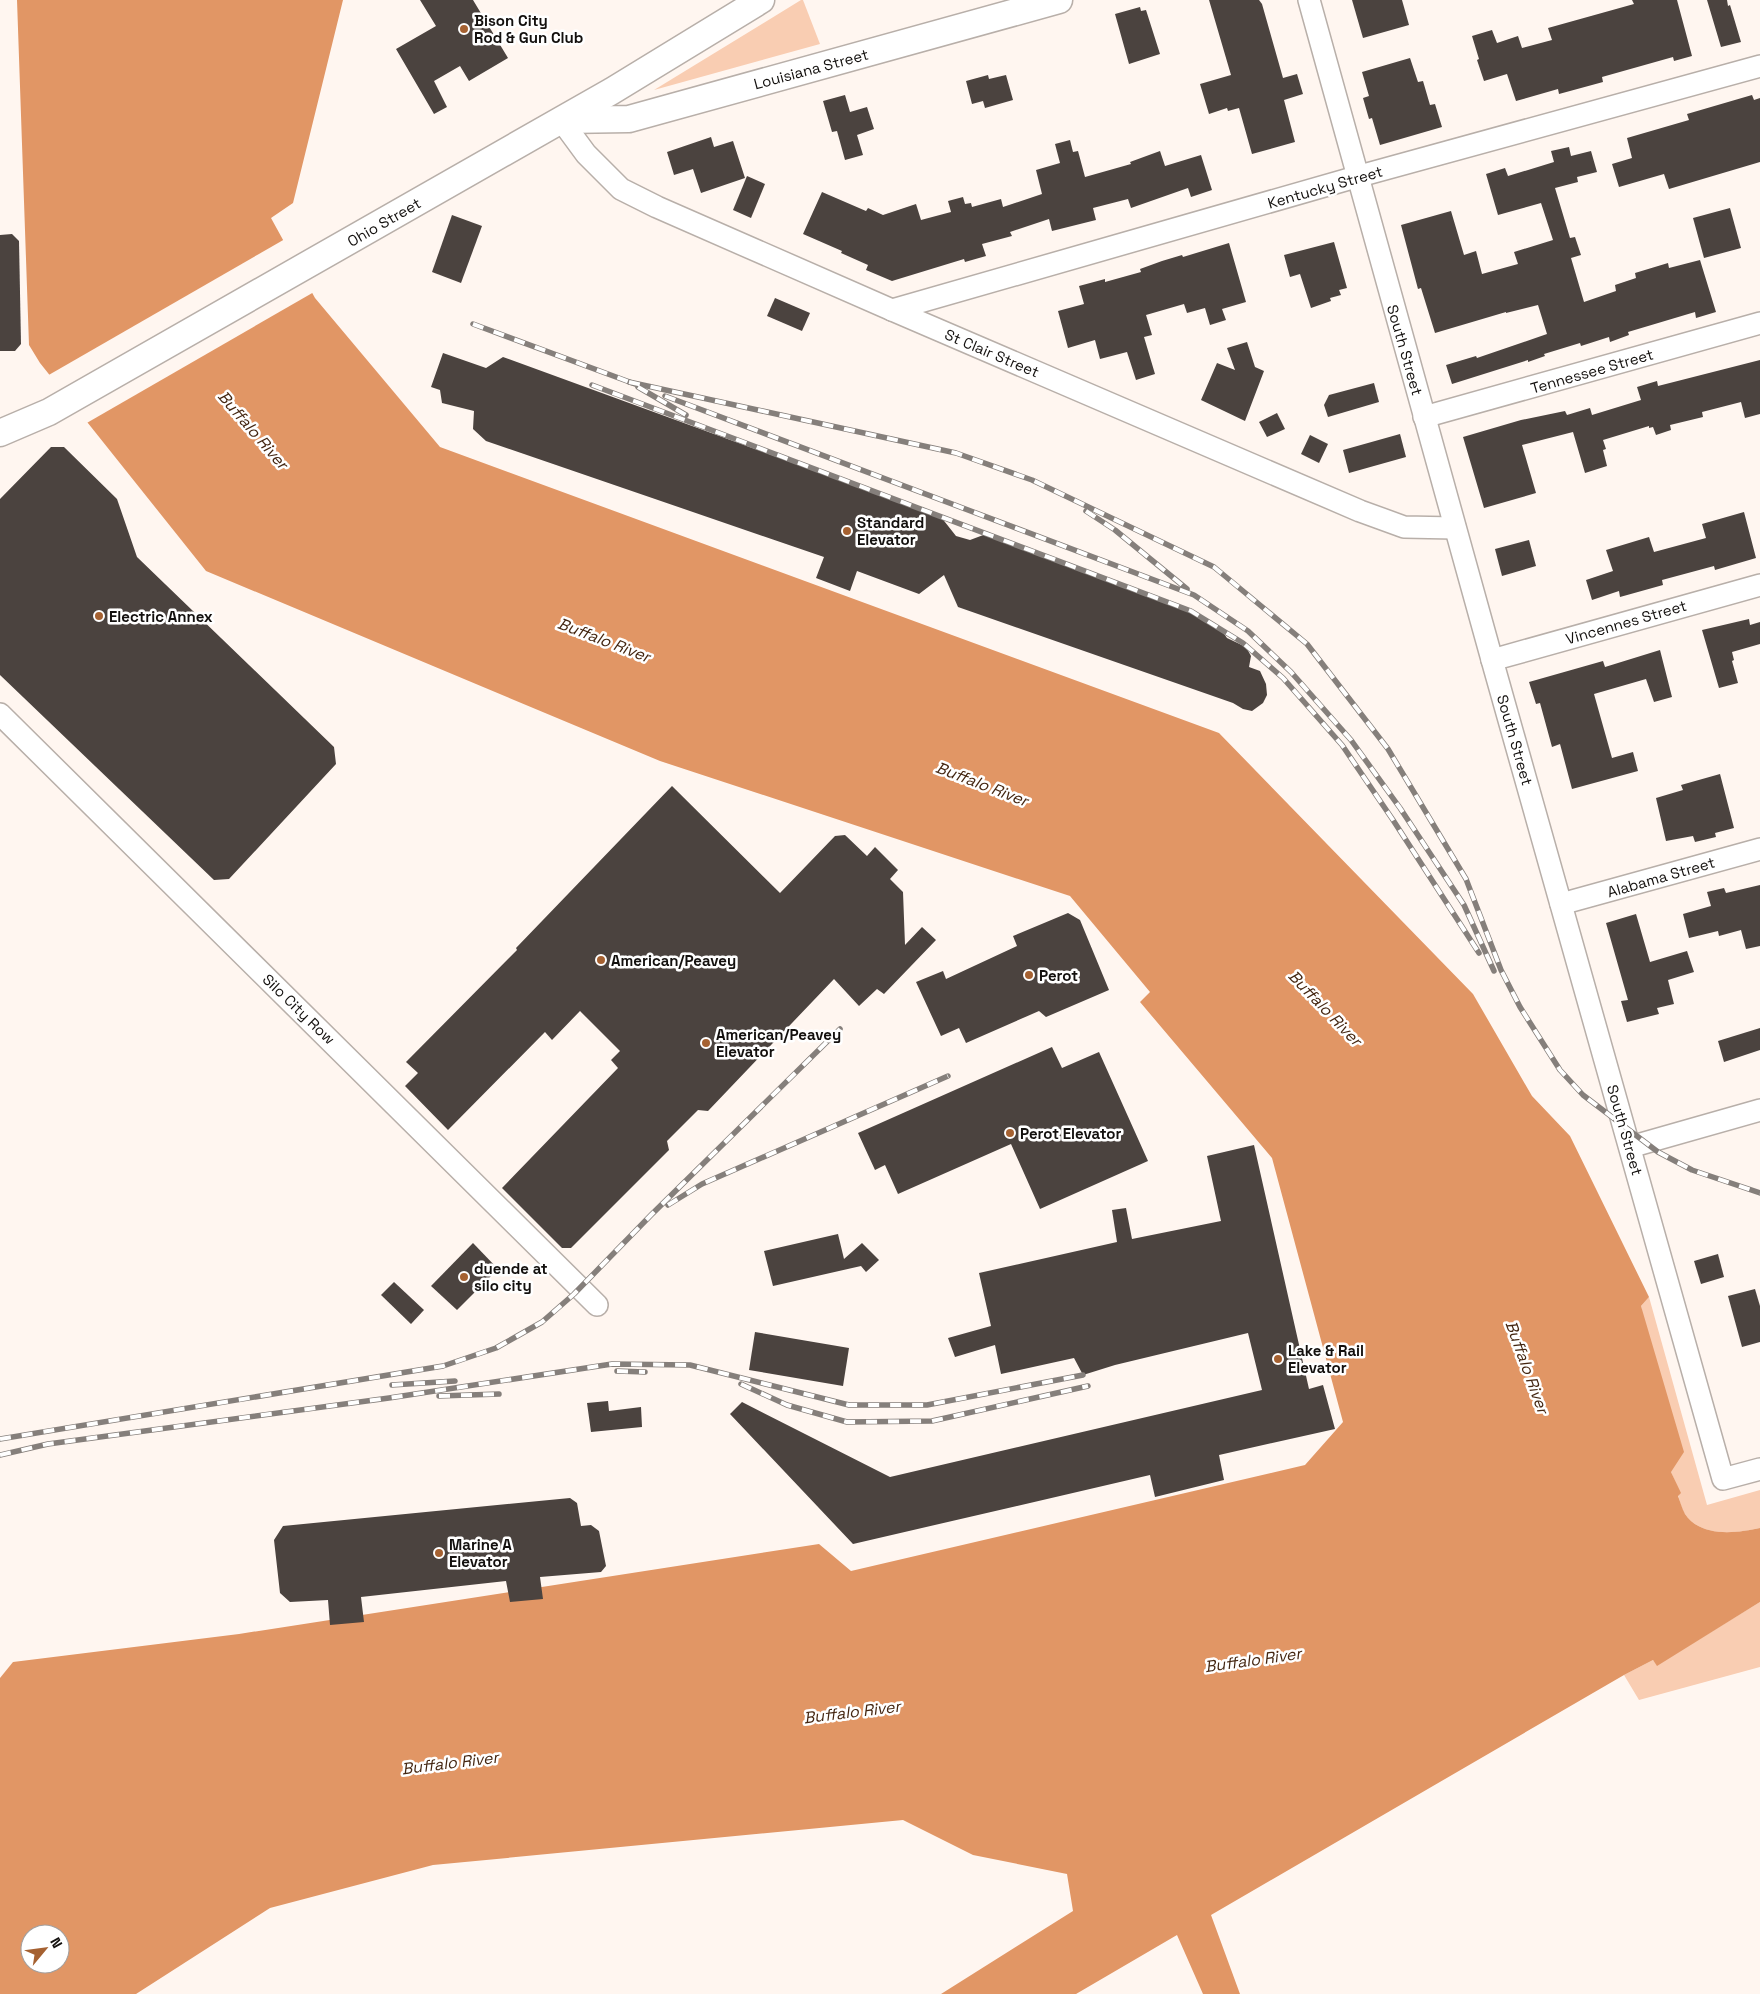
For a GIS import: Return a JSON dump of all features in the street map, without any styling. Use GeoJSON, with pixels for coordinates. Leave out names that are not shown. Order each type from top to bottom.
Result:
{"type":"FeatureCollection","features":[{"type":"Feature","properties":{"kind":"street","name":"Ohio Street"},"geometry":{"type":"LineString","coordinates":[[0,432],[49,412],[334,251],[620,86],[761,0]]}},
{"type":"Feature","properties":{"kind":"street","name":"Louisiana Street"},"geometry":{"type":"LineString","coordinates":[[561,120],[629,119],[1059,0]]}},
{"type":"Feature","properties":{"kind":"street","name":"South Street"},"geometry":{"type":"LineString","coordinates":[[1310,0],[1356,177],[1723,1479],[1760,1468]]}},
{"type":"Feature","properties":{"kind":"street","name":"Kentucky Street"},"geometry":{"type":"LineString","coordinates":[[892,310],[1356,177],[1760,66]]}},
{"type":"Feature","properties":{"kind":"street","name":"St Clair Street"},"geometry":{"type":"LineString","coordinates":[[561,120],[586,154],[621,189],[657,207],[1360,511],[1404,527],[1455,528]]}},
{"type":"Feature","properties":{"kind":"street","name":"Tennessee Street"},"geometry":{"type":"LineString","coordinates":[[1424,417],[1760,323]]}},
{"type":"Feature","properties":{"kind":"street","name":"Vincennes Street"},"geometry":{"type":"LineString","coordinates":[[1492,660],[1760,585]]}},
{"type":"Feature","properties":{"kind":"street","name":"Silo City Row"},"geometry":{"type":"LineString","coordinates":[[0,714],[597,1305]]}},
{"type":"Feature","properties":{"kind":"street","name":"Alabama Street"},"geometry":{"type":"LineString","coordinates":[[1561,904],[1760,849]]}},
{"type":"Feature","properties":{"kind":"street"},"geometry":{"type":"LineString","coordinates":[[1630,1147],[1760,1110]]}},
{"type":"Feature","properties":{"kind":"shaded area"},"geometry":{"type":"Polygon","coordinates":[[[803,0],[820,44],[654,90],[803,0]]]}},
{"type":"Feature","properties":{"kind":"shaded area"},"geometry":{"type":"Polygon","coordinates":[[[1649,1297],[1707,1505],[1760,1490],[1760,1528],[1730,1532],[1710,1530],[1692,1522],[1682,1510],[1678,1495],[1680,1493],[1671,1472],[1641,1306],[1649,1297]]]}},
{"type":"Feature","properties":{"kind":"shaded area"},"geometry":{"type":"Polygon","coordinates":[[[1760,1602],[1760,1667],[1639,1700],[1624,1675],[1653,1660],[1657,1665],[1760,1602]]]}},
{"type":"Feature","properties":{"kind":"water","name":"Buffalo River"},"geometry":{"type":"Polygon","coordinates":[[[17,0],[343,0],[293,203],[271,218],[315,298],[440,447],[1219,733],[1473,994],[1532,1096],[1570,1136],[1649,1297],[1641,1306],[1684,1452],[1671,1472],[1681,1493],[1678,1496],[1683,1510],[1692,1522],[1710,1530],[1730,1532],[1760,1528],[1760,1602],[1657,1666],[1653,1660],[1624,1675],[1211,1915],[1240,1994],[1203,1994],[1177,1935],[1076,1994],[941,1994],[1073,1911],[1067,1874],[973,1855],[903,1820],[433,1865],[270,1908],[136,1994],[0,1994],[0,1678],[13,1662],[239,1634],[819,1544],[851,1571],[1305,1465],[1343,1422],[1272,1158],[1140,1002],[1150,992],[1070,896],[660,761],[206,571],[40,363],[29,345],[17,0]]]}},
{"type":"Feature","properties":{"kind":"pier"},"geometry":{"type":"Polygon","coordinates":[[[285,239],[314,292],[85,424],[47,376],[285,239]]]}},
{"type":"Feature","properties":{"kind":"building"},"geometry":{"type":"Polygon","coordinates":[[[420,0],[473,0],[508,58],[469,81],[460,66],[434,81],[447,107],[434,114],[396,49],[436,26],[420,0]]]}},
{"type":"Feature","properties":{"kind":"building"},"geometry":{"type":"Polygon","coordinates":[[[1209,0],[1259,0],[1262,4],[1283,78],[1297,74],[1303,94],[1284,100],[1295,142],[1252,154],[1239,108],[1228,111],[1227,108],[1209,114],[1200,84],[1231,75],[1209,0]]]}},
{"type":"Feature","properties":{"kind":"building"},"geometry":{"type":"Polygon","coordinates":[[[1352,0],[1402,0],[1409,25],[1363,38],[1352,0]]]}},
{"type":"Feature","properties":{"kind":"building"},"geometry":{"type":"Polygon","coordinates":[[[1632,0],[1677,0],[1692,56],[1674,61],[1673,57],[1602,77],[1603,82],[1559,94],[1558,89],[1516,101],[1507,74],[1484,81],[1472,36],[1492,30],[1497,43],[1518,36],[1522,48],[1552,40],[1548,28],[1634,4],[1632,0]]]}},
{"type":"Feature","properties":{"kind":"building"},"geometry":{"type":"Polygon","coordinates":[[[1707,0],[1727,0],[1741,42],[1721,47],[1707,0]]]}},
{"type":"Feature","properties":{"kind":"building"},"geometry":{"type":"Polygon","coordinates":[[[1140,7],[1141,11],[1146,10],[1160,54],[1129,64],[1115,14],[1140,7]]]}},
{"type":"Feature","properties":{"kind":"building"},"geometry":{"type":"Polygon","coordinates":[[[1410,58],[1418,82],[1423,81],[1430,105],[1435,104],[1442,127],[1380,145],[1372,118],[1369,119],[1363,98],[1369,96],[1362,72],[1410,58]]]}},
{"type":"Feature","properties":{"kind":"building"},"geometry":{"type":"Polygon","coordinates":[[[988,75],[989,79],[1006,75],[1013,100],[985,108],[983,101],[972,104],[966,81],[988,75]]]}},
{"type":"Feature","properties":{"kind":"building"},"geometry":{"type":"Polygon","coordinates":[[[845,95],[850,112],[867,107],[874,129],[857,135],[863,155],[845,160],[837,131],[832,132],[823,101],[845,95]]]}},
{"type":"Feature","properties":{"kind":"building"},"geometry":{"type":"Polygon","coordinates":[[[1752,95],[1754,100],[1760,98],[1760,162],[1669,189],[1664,174],[1619,187],[1612,164],[1632,158],[1627,138],[1689,120],[1687,114],[1752,95]]]}},
{"type":"Feature","properties":{"kind":"building"},"geometry":{"type":"Polygon","coordinates":[[[711,137],[714,147],[733,141],[745,178],[701,193],[693,169],[674,175],[667,152],[711,137]]]}},
{"type":"Feature","properties":{"kind":"building"},"geometry":{"type":"Polygon","coordinates":[[[1070,140],[1073,152],[1078,151],[1085,177],[1131,164],[1130,162],[1160,151],[1165,166],[1201,155],[1212,190],[1191,197],[1188,188],[1131,208],[1128,199],[1093,208],[1096,220],[1052,231],[1049,219],[1010,232],[1012,236],[982,244],[986,256],[965,262],[964,259],[892,281],[866,270],[868,265],[841,253],[842,251],[803,234],[822,192],[866,211],[868,208],[883,215],[916,204],[921,220],[951,212],[948,201],[963,197],[965,204],[971,203],[972,207],[1001,199],[1003,207],[1042,194],[1036,170],[1060,163],[1055,144],[1070,140]]]}},
{"type":"Feature","properties":{"kind":"building"},"geometry":{"type":"Polygon","coordinates":[[[1569,147],[1571,156],[1591,151],[1597,172],[1577,177],[1578,182],[1555,188],[1570,238],[1575,237],[1581,255],[1571,258],[1584,302],[1616,291],[1615,285],[1636,278],[1635,273],[1668,263],[1669,268],[1700,260],[1716,312],[1696,318],[1695,312],[1628,332],[1629,335],[1610,342],[1609,337],[1581,346],[1580,343],[1544,354],[1545,356],[1528,362],[1528,360],[1452,384],[1446,365],[1476,356],[1477,358],[1547,334],[1538,305],[1506,312],[1435,333],[1421,288],[1418,289],[1401,225],[1451,211],[1464,255],[1476,251],[1482,274],[1518,264],[1514,252],[1553,240],[1541,203],[1498,215],[1486,174],[1505,168],[1508,176],[1554,162],[1551,151],[1569,147]]]}},
{"type":"Feature","properties":{"kind":"building"},"geometry":{"type":"Polygon","coordinates":[[[747,176],[765,184],[751,218],[733,210],[747,176]]]}},
{"type":"Feature","properties":{"kind":"building"},"geometry":{"type":"Polygon","coordinates":[[[1730,208],[1741,248],[1704,258],[1693,218],[1730,208]]]}},
{"type":"Feature","properties":{"kind":"building"},"geometry":{"type":"Polygon","coordinates":[[[452,215],[482,226],[461,283],[432,272],[452,215]]]}},
{"type":"Feature","properties":{"kind":"building"},"geometry":{"type":"Polygon","coordinates":[[[12,234],[19,241],[21,344],[15,351],[0,351],[0,235],[12,234]]]}},
{"type":"Feature","properties":{"kind":"building"},"geometry":{"type":"Polygon","coordinates":[[[1334,242],[1347,288],[1339,290],[1341,295],[1330,298],[1331,301],[1311,308],[1300,274],[1290,277],[1284,255],[1334,242]]]}},
{"type":"Feature","properties":{"kind":"building"},"geometry":{"type":"Polygon","coordinates":[[[1229,243],[1246,302],[1222,309],[1226,320],[1210,325],[1205,308],[1187,313],[1184,304],[1146,315],[1152,335],[1144,337],[1155,374],[1136,380],[1127,352],[1100,359],[1095,340],[1068,348],[1058,311],[1084,304],[1079,286],[1105,279],[1105,282],[1141,272],[1140,269],[1162,261],[1182,255],[1183,257],[1229,243]]]}},
{"type":"Feature","properties":{"kind":"building"},"geometry":{"type":"Polygon","coordinates":[[[775,298],[810,313],[802,331],[767,316],[775,298]]]}},
{"type":"Feature","properties":{"kind":"building"},"geometry":{"type":"Polygon","coordinates":[[[1247,342],[1255,367],[1264,371],[1245,421],[1201,400],[1217,363],[1235,370],[1227,348],[1247,342]]]}},
{"type":"Feature","properties":{"kind":"building","name":"Standard Elevator"},"geometry":{"type":"Polygon","coordinates":[[[443,353],[486,368],[503,357],[941,517],[956,536],[970,540],[986,534],[1187,611],[1222,631],[1227,638],[1246,647],[1251,656],[1249,667],[1260,671],[1266,684],[1267,695],[1263,703],[1252,711],[1243,709],[1233,703],[958,607],[944,575],[919,594],[857,571],[850,591],[816,578],[824,557],[486,441],[473,429],[474,411],[442,403],[440,390],[431,387],[443,353]]]}},
{"type":"Feature","properties":{"kind":"building"},"geometry":{"type":"Polygon","coordinates":[[[1760,360],[1760,414],[1745,418],[1741,402],[1702,412],[1703,417],[1670,425],[1671,430],[1656,435],[1653,427],[1649,428],[1649,426],[1603,440],[1606,449],[1603,450],[1607,466],[1585,473],[1573,432],[1522,445],[1536,493],[1484,508],[1463,437],[1521,420],[1565,411],[1567,415],[1590,408],[1592,415],[1641,400],[1637,387],[1657,381],[1658,386],[1760,360]]]}},
{"type":"Feature","properties":{"kind":"building"},"geometry":{"type":"Polygon","coordinates":[[[1374,383],[1379,402],[1328,417],[1324,405],[1329,395],[1374,383]]]}},
{"type":"Feature","properties":{"kind":"building"},"geometry":{"type":"Polygon","coordinates":[[[1277,413],[1285,429],[1267,437],[1259,422],[1277,413]]]}},
{"type":"Feature","properties":{"kind":"building"},"geometry":{"type":"Polygon","coordinates":[[[1400,434],[1406,457],[1349,473],[1343,450],[1400,434]]]}},
{"type":"Feature","properties":{"kind":"building"},"geometry":{"type":"Polygon","coordinates":[[[1310,435],[1328,444],[1319,463],[1301,454],[1310,435]]]}},
{"type":"Feature","properties":{"kind":"building","name":"Electric Annex"},"geometry":{"type":"Polygon","coordinates":[[[51,447],[64,447],[117,499],[137,557],[334,747],[336,764],[229,879],[214,880],[0,675],[0,499],[51,447]]]}},
{"type":"Feature","properties":{"kind":"building"},"geometry":{"type":"Polygon","coordinates":[[[1744,512],[1756,558],[1715,570],[1714,566],[1662,580],[1663,585],[1620,597],[1619,591],[1592,600],[1586,580],[1613,571],[1606,550],[1649,537],[1654,552],[1706,538],[1702,524],[1744,512]]]}},
{"type":"Feature","properties":{"kind":"building"},"geometry":{"type":"Polygon","coordinates":[[[1529,540],[1536,566],[1502,576],[1495,549],[1529,540]]]}},
{"type":"Feature","properties":{"kind":"building"},"geometry":{"type":"Polygon","coordinates":[[[1749,619],[1750,625],[1760,622],[1760,644],[1732,652],[1734,660],[1732,661],[1738,683],[1719,688],[1702,630],[1749,619]]]}},
{"type":"Feature","properties":{"kind":"building"},"geometry":{"type":"Polygon","coordinates":[[[1660,650],[1672,697],[1654,702],[1646,679],[1594,694],[1612,758],[1633,752],[1638,771],[1572,789],[1560,744],[1552,747],[1540,703],[1536,704],[1529,682],[1603,661],[1605,667],[1660,650]]]}},
{"type":"Feature","properties":{"kind":"building"},"geometry":{"type":"Polygon","coordinates":[[[1720,774],[1734,828],[1715,833],[1716,837],[1695,842],[1693,836],[1666,841],[1656,798],[1683,790],[1681,785],[1720,774]]]}},
{"type":"Feature","properties":{"kind":"building"},"geometry":{"type":"Polygon","coordinates":[[[672,786],[780,893],[835,836],[845,835],[867,856],[875,847],[898,870],[890,879],[903,892],[905,945],[922,927],[936,940],[884,994],[877,989],[859,1006],[834,979],[708,1111],[698,1110],[667,1141],[669,1150],[571,1248],[562,1248],[502,1188],[618,1068],[611,1060],[620,1051],[580,1011],[552,1040],[545,1032],[448,1130],[405,1086],[418,1073],[406,1062],[517,950],[516,948],[672,786]]]}},
{"type":"Feature","properties":{"kind":"building"},"geometry":{"type":"Polygon","coordinates":[[[1760,885],[1760,946],[1746,949],[1741,930],[1719,936],[1718,931],[1689,938],[1683,914],[1711,906],[1707,892],[1724,888],[1726,893],[1760,885]]]}},
{"type":"Feature","properties":{"kind":"building","name":"Perot"},"geometry":{"type":"Polygon","coordinates":[[[1068,913],[1080,920],[1109,990],[1046,1017],[1039,1011],[966,1043],[959,1028],[941,1036],[916,982],[943,971],[946,979],[1017,946],[1013,936],[1068,913]]]}},
{"type":"Feature","properties":{"kind":"building"},"geometry":{"type":"Polygon","coordinates":[[[1636,914],[1650,962],[1687,951],[1694,972],[1668,980],[1674,1004],[1657,1008],[1659,1014],[1627,1022],[1621,1001],[1628,1000],[1606,923],[1636,914]]]}},
{"type":"Feature","properties":{"kind":"building"},"geometry":{"type":"Polygon","coordinates":[[[1760,1028],[1760,1050],[1724,1062],[1718,1041],[1760,1028]]]}},
{"type":"Feature","properties":{"kind":"building","name":"Perot Elevator"},"geometry":{"type":"Polygon","coordinates":[[[1052,1047],[1062,1068],[1099,1052],[1148,1161],[1040,1209],[1011,1144],[898,1194],[885,1165],[875,1170],[858,1133],[1052,1047]]]}},
{"type":"Feature","properties":{"kind":"building","name":"Lake & Rail Elevator"},"geometry":{"type":"Polygon","coordinates":[[[1254,1145],[1309,1389],[1323,1385],[1335,1429],[1219,1455],[1224,1480],[1155,1497],[1150,1475],[853,1544],[730,1414],[742,1402],[890,1477],[1262,1390],[1248,1333],[1115,1365],[1083,1375],[1074,1358],[1001,1374],[995,1345],[955,1357],[948,1338],[991,1326],[979,1273],[1117,1242],[1112,1210],[1126,1208],[1132,1239],[1221,1221],[1207,1156],[1254,1145]]]}},
{"type":"Feature","properties":{"kind":"building"},"geometry":{"type":"Polygon","coordinates":[[[838,1234],[844,1259],[862,1243],[879,1260],[866,1272],[861,1266],[773,1286],[764,1251],[838,1234]]]}},
{"type":"Feature","properties":{"kind":"building","name":"duende at silo city"},"geometry":{"type":"Polygon","coordinates":[[[473,1243],[498,1269],[457,1310],[431,1286],[473,1243]]]}},
{"type":"Feature","properties":{"kind":"building"},"geometry":{"type":"Polygon","coordinates":[[[1718,1254],[1724,1277],[1701,1284],[1694,1261],[1718,1254]]]}},
{"type":"Feature","properties":{"kind":"building"},"geometry":{"type":"Polygon","coordinates":[[[394,1282],[424,1310],[411,1324],[381,1295],[394,1282]]]}},
{"type":"Feature","properties":{"kind":"building"},"geometry":{"type":"Polygon","coordinates":[[[1755,1289],[1760,1306],[1760,1342],[1742,1347],[1728,1296],[1755,1289]]]}},
{"type":"Feature","properties":{"kind":"building"},"geometry":{"type":"Polygon","coordinates":[[[755,1332],[849,1348],[843,1386],[749,1370],[755,1332]]]}},
{"type":"Feature","properties":{"kind":"building"},"geometry":{"type":"Polygon","coordinates":[[[608,1401],[609,1411],[641,1407],[642,1427],[591,1432],[587,1403],[608,1401]]]}},
{"type":"Feature","properties":{"kind":"building","name":"Marine A Elevator"},"geometry":{"type":"Polygon","coordinates":[[[570,1498],[577,1503],[581,1526],[591,1525],[599,1531],[606,1566],[601,1572],[540,1577],[543,1599],[510,1602],[506,1581],[361,1597],[364,1622],[330,1625],[328,1600],[290,1602],[280,1593],[274,1540],[283,1526],[570,1498]]]}},
{"type":"Feature","properties":{"kind":"railway"},"geometry":{"type":"LineString","coordinates":[[473,324],[635,384]]}},
{"type":"Feature","properties":{"kind":"railway"},"geometry":{"type":"LineString","coordinates":[[629,382],[956,453],[1032,480],[1214,567],[1307,644],[1388,749],[1466,879],[1501,970],[1520,1007],[1560,1070],[1583,1095],[1658,1152],[1692,1170],[1760,1193]]}},
{"type":"Feature","properties":{"kind":"railway"},"geometry":{"type":"LineString","coordinates":[[592,385],[1191,611],[1243,643],[1283,678],[1342,745],[1479,953]]}},
{"type":"Feature","properties":{"kind":"railway"},"geometry":{"type":"LineString","coordinates":[[638,387],[686,415]]}},
{"type":"Feature","properties":{"kind":"railway"},"geometry":{"type":"LineString","coordinates":[[665,396],[1194,595],[1248,631],[1291,672],[1351,740],[1400,808],[1464,905],[1494,971]]}},
{"type":"Feature","properties":{"kind":"railway"},"geometry":{"type":"LineString","coordinates":[[1086,511],[1115,530],[1187,589]]}},
{"type":"Feature","properties":{"kind":"railway"},"geometry":{"type":"LineString","coordinates":[[0,1439],[443,1366],[496,1348],[542,1322],[574,1294],[651,1215],[840,1029]]}},
{"type":"Feature","properties":{"kind":"railway"},"geometry":{"type":"LineString","coordinates":[[668,1205],[702,1184],[948,1076]]}},
{"type":"Feature","properties":{"kind":"railway"},"geometry":{"type":"LineString","coordinates":[[0,1455],[48,1444],[389,1398],[612,1364],[690,1365],[849,1405],[927,1405],[1083,1375]]}},
{"type":"Feature","properties":{"kind":"railway"},"geometry":{"type":"LineString","coordinates":[[617,1371],[645,1372]]}},
{"type":"Feature","properties":{"kind":"railway"},"geometry":{"type":"LineString","coordinates":[[392,1385],[455,1381]]}},
{"type":"Feature","properties":{"kind":"railway"},"geometry":{"type":"LineString","coordinates":[[741,1384],[787,1405],[847,1422],[932,1421],[1088,1386]]}},
{"type":"Feature","properties":{"kind":"railway"},"geometry":{"type":"LineString","coordinates":[[439,1396],[499,1394]]}},
{"type":"Feature","properties":{"kind":"place","name":"Bison City Rod & Gun Club"},"geometry":{"type":"Point","coordinates":[464,29]}},
{"type":"Feature","properties":{"kind":"place","name":"Standard Elevator"},"geometry":{"type":"Point","coordinates":[847,531]}},
{"type":"Feature","properties":{"kind":"place","name":"Electric Annex"},"geometry":{"type":"Point","coordinates":[99,616]}},
{"type":"Feature","properties":{"kind":"place","name":"American/Peavey"},"geometry":{"type":"Point","coordinates":[601,960]}},
{"type":"Feature","properties":{"kind":"place","name":"Perot"},"geometry":{"type":"Point","coordinates":[1029,975]}},
{"type":"Feature","properties":{"kind":"place","name":"American/Peavey Elevator"},"geometry":{"type":"Point","coordinates":[706,1043]}},
{"type":"Feature","properties":{"kind":"place","name":"Perot Elevator"},"geometry":{"type":"Point","coordinates":[1010,1133]}},
{"type":"Feature","properties":{"kind":"place","name":"duende at silo city"},"geometry":{"type":"Point","coordinates":[464,1277]}},
{"type":"Feature","properties":{"kind":"place","name":"Lake & Rail Elevator"},"geometry":{"type":"Point","coordinates":[1278,1359]}},
{"type":"Feature","properties":{"kind":"place","name":"Marine A Elevator"},"geometry":{"type":"Point","coordinates":[439,1553]}}]}
